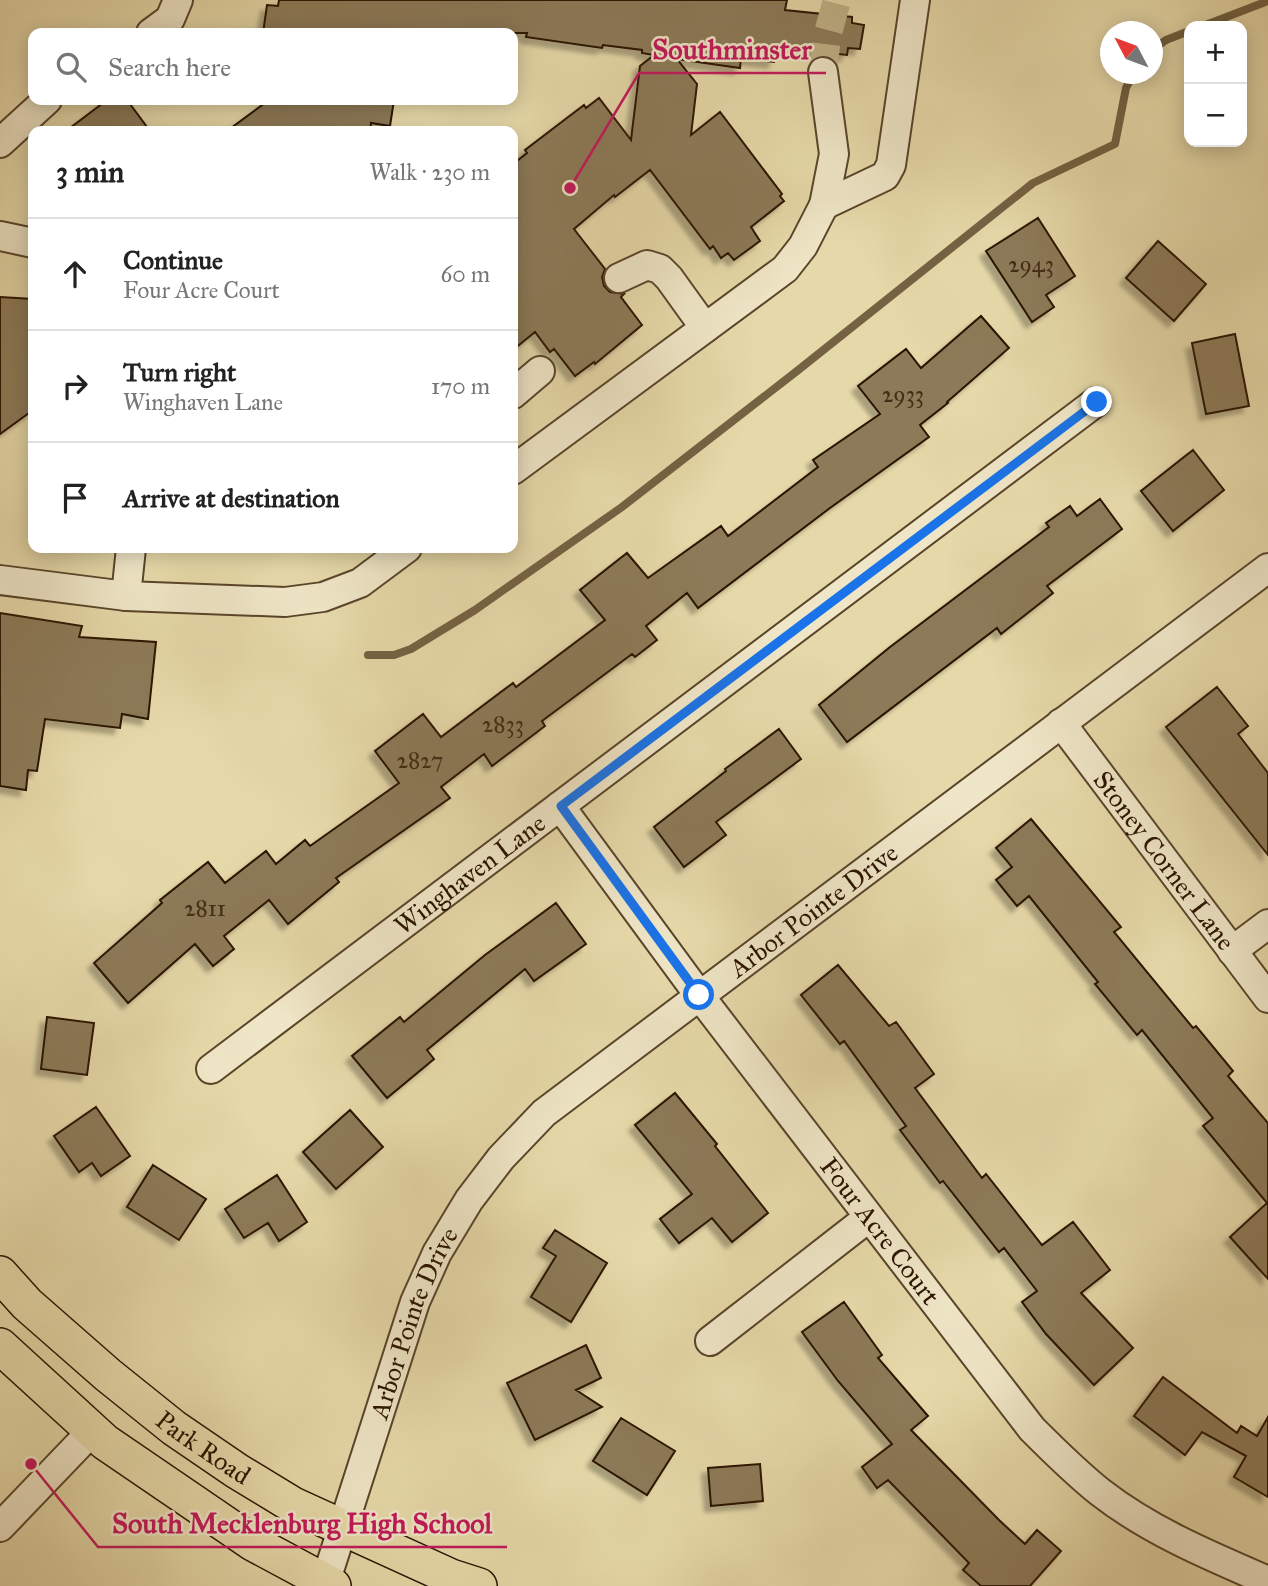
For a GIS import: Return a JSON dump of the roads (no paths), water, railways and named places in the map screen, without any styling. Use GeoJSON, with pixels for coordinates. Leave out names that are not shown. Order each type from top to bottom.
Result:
{"type":"FeatureCollection","features":[{"type":"Feature","properties":{"kind":"main road","name":"Park Road"},"geometry":{"type":"LineString","coordinates":[[0,1274],[37,1313],[174,1429],[293,1505],[451,1577],[479,1586]]}},
{"type":"Feature","properties":{"kind":"main road","name":"Park Road"},"geometry":{"type":"LineString","coordinates":[[0,1346],[105,1442],[253,1543],[327,1584]]}},
{"type":"Feature","properties":{"kind":"street"},"geometry":{"type":"LineString","coordinates":[[158,28],[170,19],[178,0]]}},
{"type":"Feature","properties":{"kind":"street"},"geometry":{"type":"LineString","coordinates":[[824,205],[885,176],[891,165],[915,0]]}},
{"type":"Feature","properties":{"kind":"street"},"geometry":{"type":"LineString","coordinates":[[518,466],[785,269],[803,246],[824,205],[834,155],[823,72]]}},
{"type":"Feature","properties":{"kind":"street"},"geometry":{"type":"LineString","coordinates":[[0,143],[42,105]]}},
{"type":"Feature","properties":{"kind":"street"},"geometry":{"type":"LineString","coordinates":[[0,236],[28,242]]}},
{"type":"Feature","properties":{"kind":"street"},"geometry":{"type":"LineString","coordinates":[[619,278],[647,265],[660,269],[705,328]]}},
{"type":"Feature","properties":{"kind":"street"},"geometry":{"type":"LineString","coordinates":[[518,390],[540,371]]}},
{"type":"Feature","properties":{"kind":"street","name":"Winghaven Lane"},"geometry":{"type":"LineString","coordinates":[[211,1069],[1097,402]]}},
{"type":"Feature","properties":{"kind":"street"},"geometry":{"type":"LineString","coordinates":[[126,596],[130,553]]}},
{"type":"Feature","properties":{"kind":"street"},"geometry":{"type":"LineString","coordinates":[[0,580],[126,596],[285,602],[323,597],[360,583],[400,553]]}},
{"type":"Feature","properties":{"kind":"street","name":"Arbor Pointe Drive"},"geometry":{"type":"LineString","coordinates":[[327,1584],[415,1302],[437,1253],[469,1200],[501,1158],[544,1113],[1268,568]]}},
{"type":"Feature","properties":{"kind":"street","name":"Stoney Corner Lane"},"geometry":{"type":"LineString","coordinates":[[1061,723],[1268,998]]}},
{"type":"Feature","properties":{"kind":"street","name":"Four Acre Court"},"geometry":{"type":"LineString","coordinates":[[561,806],[699,995],[1032,1429],[1077,1473],[1142,1521],[1201,1552],[1268,1581]]}},
{"type":"Feature","properties":{"kind":"street"},"geometry":{"type":"LineString","coordinates":[[1232,951],[1268,924]]}},
{"type":"Feature","properties":{"kind":"street"},"geometry":{"type":"LineString","coordinates":[[710,1341],[868,1218]]}},
{"type":"Feature","properties":{"kind":"street"},"geometry":{"type":"LineString","coordinates":[[0,1527],[92,1431]]}},
{"type":"Feature","properties":{"kind":"waterway"},"geometry":{"type":"LineString","coordinates":[[1216,21],[1268,1]]}},
{"type":"Feature","properties":{"kind":"waterway"},"geometry":{"type":"LineString","coordinates":[[1163,42],[1184,33]]}},
{"type":"Feature","properties":{"kind":"waterway"},"geometry":{"type":"LineString","coordinates":[[368,655],[394,655],[411,649],[475,610],[622,507],[1033,183],[1115,144],[1128,84]]}},
{"type":"Feature","properties":{"kind":"tunnel"},"geometry":{"type":"LineString","coordinates":[[823,72],[827,37],[837,0]]}},
{"type":"Feature","properties":{"kind":"place","name":"Southminster"},"geometry":{"type":"Point","coordinates":[570,188]}},
{"type":"Feature","properties":{"kind":"place","name":"South Mecklenburg High School"},"geometry":{"type":"Point","coordinates":[31,1464]}}]}
